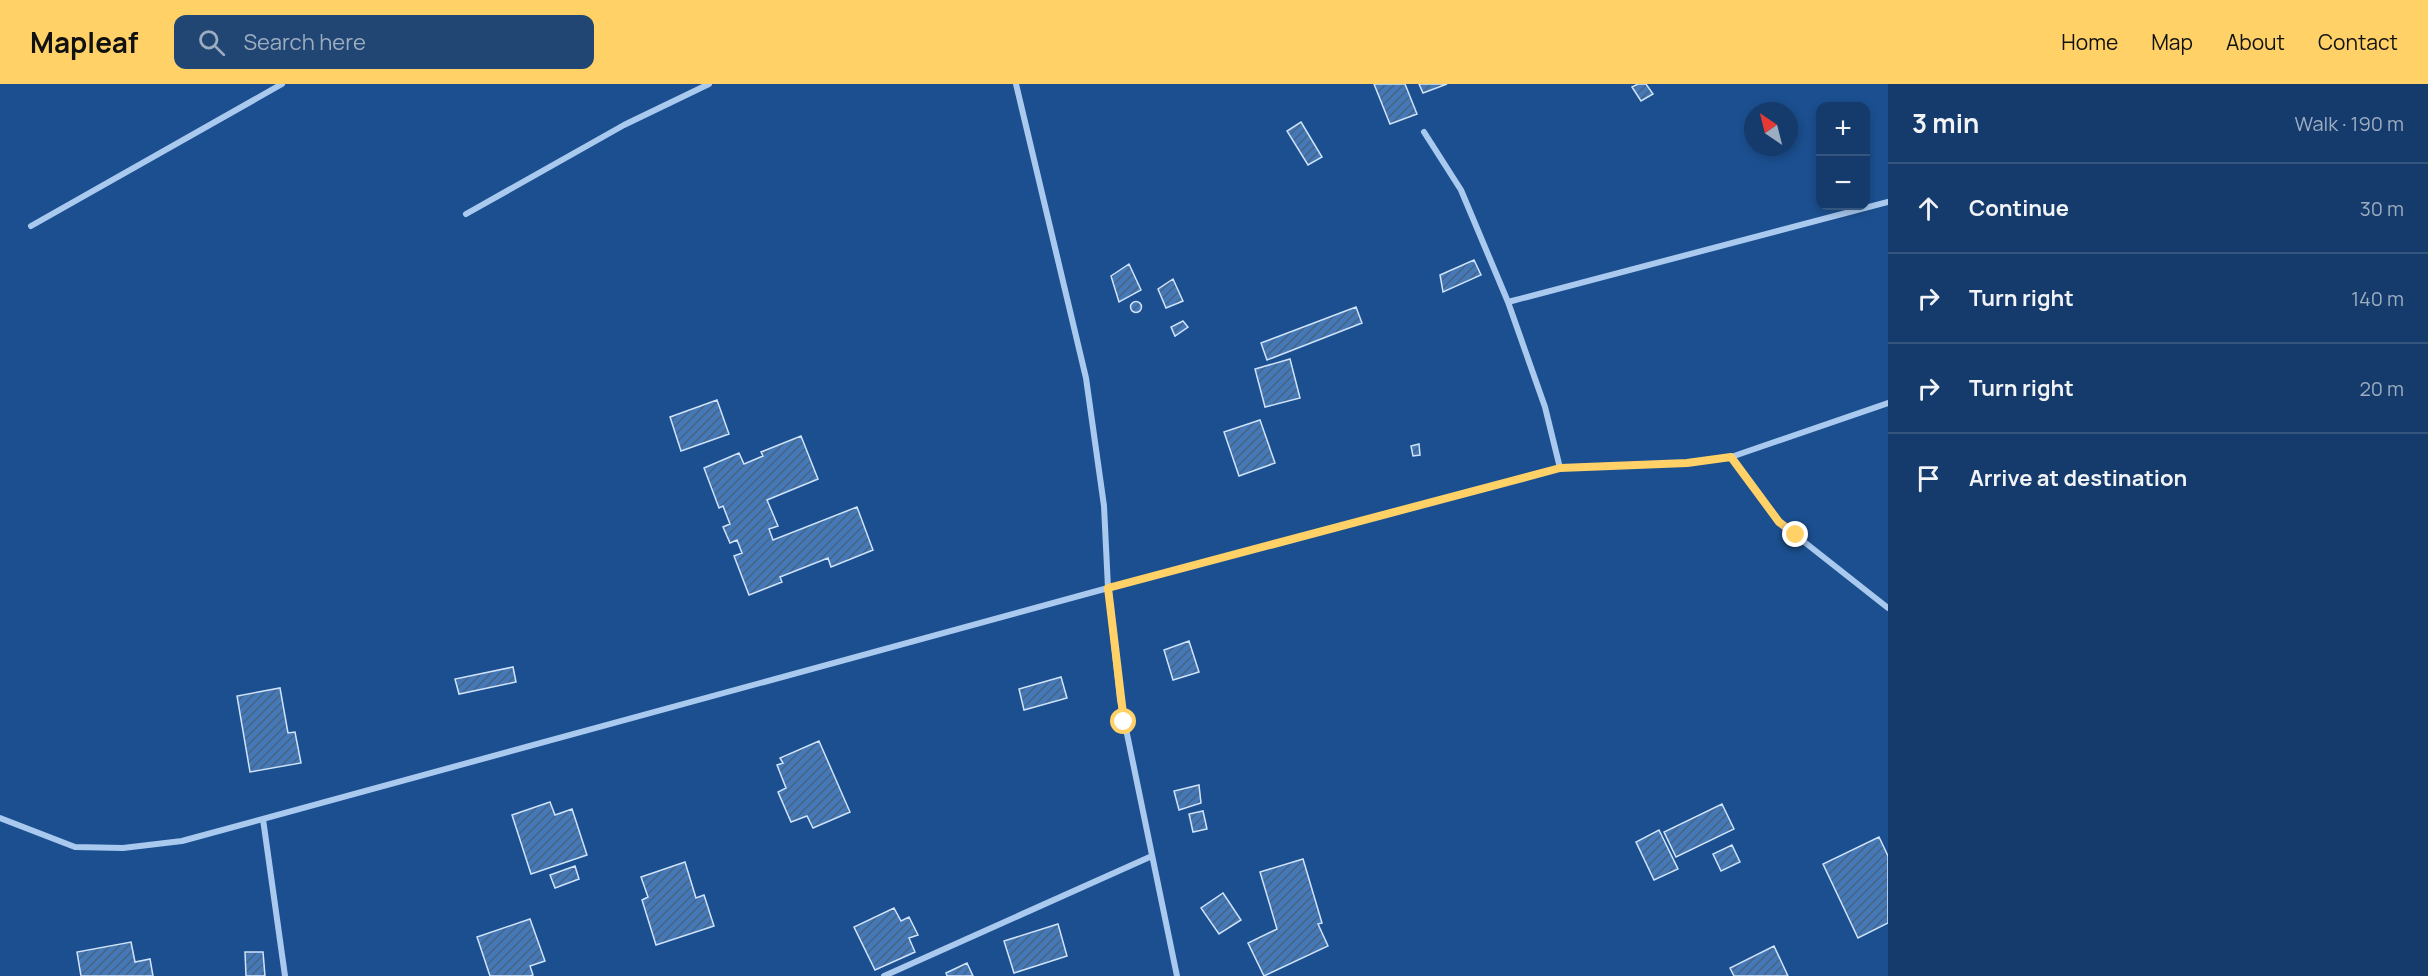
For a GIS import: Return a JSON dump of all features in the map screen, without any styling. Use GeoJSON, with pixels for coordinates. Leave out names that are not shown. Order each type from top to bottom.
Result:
{"type":"FeatureCollection","features":[{"type":"Feature","properties":{"kind":"street"},"geometry":{"type":"LineString","coordinates":[[31,226],[282,84]]}},
{"type":"Feature","properties":{"kind":"street"},"geometry":{"type":"LineString","coordinates":[[466,214],[624,125],[709,84]]}},
{"type":"Feature","properties":{"kind":"street"},"geometry":{"type":"LineString","coordinates":[[1016,84],[1086,378],[1104,506],[1108,588],[1120,700],[1177,976]]}},
{"type":"Feature","properties":{"kind":"street"},"geometry":{"type":"LineString","coordinates":[[1424,132],[1461,190],[1508,302],[1545,406],[1560,468]]}},
{"type":"Feature","properties":{"kind":"street"},"geometry":{"type":"LineString","coordinates":[[1508,302],[1888,202]]}},
{"type":"Feature","properties":{"kind":"street"},"geometry":{"type":"LineString","coordinates":[[0,818],[75,847],[123,848],[182,841],[1108,588],[1560,468],[1687,463],[1731,457],[1888,403]]}},
{"type":"Feature","properties":{"kind":"street"},"geometry":{"type":"LineString","coordinates":[[1731,457],[1779,522],[1888,608]]}},
{"type":"Feature","properties":{"kind":"street"},"geometry":{"type":"LineString","coordinates":[[263,819],[285,976]]}},
{"type":"Feature","properties":{"kind":"street"},"geometry":{"type":"LineString","coordinates":[[885,976],[1152,856]]}},
{"type":"Feature","properties":{"kind":"building"},"geometry":{"type":"Polygon","coordinates":[[[1374,84],[1405,84],[1417,114],[1390,124],[1374,84]]]}},
{"type":"Feature","properties":{"kind":"building"},"geometry":{"type":"Polygon","coordinates":[[[1419,84],[1447,84],[1423,93],[1419,84]]]}},
{"type":"Feature","properties":{"kind":"building"},"geometry":{"type":"Polygon","coordinates":[[[1646,84],[1653,94],[1641,101],[1632,87],[1646,84]]]}},
{"type":"Feature","properties":{"kind":"building"},"geometry":{"type":"Polygon","coordinates":[[[1301,122],[1322,157],[1308,165],[1287,131],[1301,122]]]}},
{"type":"Feature","properties":{"kind":"building"},"geometry":{"type":"Polygon","coordinates":[[[1474,260],[1481,275],[1443,292],[1440,275],[1474,260]]]}},
{"type":"Feature","properties":{"kind":"building"},"geometry":{"type":"Polygon","coordinates":[[[1129,264],[1141,290],[1119,302],[1111,276],[1129,264]]]}},
{"type":"Feature","properties":{"kind":"building"},"geometry":{"type":"Polygon","coordinates":[[[1173,279],[1183,301],[1166,308],[1158,289],[1173,279]]]}},
{"type":"Feature","properties":{"kind":"building"},"geometry":{"type":"Polygon","coordinates":[[[1136,301],[1142,307],[1136,313],[1130,307],[1136,301]]]}},
{"type":"Feature","properties":{"kind":"building"},"geometry":{"type":"Polygon","coordinates":[[[1356,307],[1362,323],[1267,360],[1261,343],[1356,307]]]}},
{"type":"Feature","properties":{"kind":"building"},"geometry":{"type":"Polygon","coordinates":[[[1183,321],[1188,327],[1175,336],[1171,327],[1183,321]]]}},
{"type":"Feature","properties":{"kind":"building"},"geometry":{"type":"Polygon","coordinates":[[[1290,359],[1300,398],[1265,407],[1255,369],[1290,359]]]}},
{"type":"Feature","properties":{"kind":"building"},"geometry":{"type":"Polygon","coordinates":[[[717,400],[729,434],[681,451],[670,417],[717,400]]]}},
{"type":"Feature","properties":{"kind":"building"},"geometry":{"type":"Polygon","coordinates":[[[1260,420],[1275,463],[1239,476],[1224,432],[1260,420]]]}},
{"type":"Feature","properties":{"kind":"building"},"geometry":{"type":"Polygon","coordinates":[[[801,436],[818,479],[767,500],[778,526],[769,529],[773,540],[857,507],[873,550],[831,567],[828,558],[780,577],[782,582],[749,595],[734,556],[742,553],[737,540],[730,543],[723,527],[730,524],[723,506],[719,508],[704,468],[739,453],[744,464],[763,456],[761,452],[801,436]]]}},
{"type":"Feature","properties":{"kind":"building"},"geometry":{"type":"Polygon","coordinates":[[[1419,444],[1420,455],[1413,456],[1411,446],[1419,444]]]}},
{"type":"Feature","properties":{"kind":"building"},"geometry":{"type":"Polygon","coordinates":[[[1189,641],[1199,672],[1173,680],[1164,650],[1189,641]]]}},
{"type":"Feature","properties":{"kind":"building"},"geometry":{"type":"Polygon","coordinates":[[[513,667],[516,682],[459,694],[455,679],[513,667]]]}},
{"type":"Feature","properties":{"kind":"building"},"geometry":{"type":"Polygon","coordinates":[[[1061,677],[1067,698],[1024,710],[1019,689],[1061,677]]]}},
{"type":"Feature","properties":{"kind":"building"},"geometry":{"type":"Polygon","coordinates":[[[280,688],[288,733],[295,732],[301,763],[250,772],[237,696],[280,688]]]}},
{"type":"Feature","properties":{"kind":"building"},"geometry":{"type":"Polygon","coordinates":[[[819,741],[850,812],[813,828],[807,816],[791,822],[778,792],[786,788],[777,765],[783,763],[780,758],[819,741]]]}},
{"type":"Feature","properties":{"kind":"building"},"geometry":{"type":"Polygon","coordinates":[[[1199,785],[1201,803],[1179,810],[1174,791],[1199,785]]]}},
{"type":"Feature","properties":{"kind":"building"},"geometry":{"type":"Polygon","coordinates":[[[550,802],[555,815],[572,809],[587,855],[531,874],[512,815],[550,802]]]}},
{"type":"Feature","properties":{"kind":"building"},"geometry":{"type":"Polygon","coordinates":[[[1722,804],[1734,829],[1676,857],[1664,832],[1722,804]]]}},
{"type":"Feature","properties":{"kind":"building"},"geometry":{"type":"Polygon","coordinates":[[[1203,811],[1207,829],[1193,832],[1189,814],[1203,811]]]}},
{"type":"Feature","properties":{"kind":"building"},"geometry":{"type":"Polygon","coordinates":[[[1659,830],[1678,869],[1654,880],[1636,842],[1659,830]]]}},
{"type":"Feature","properties":{"kind":"building"},"geometry":{"type":"Polygon","coordinates":[[[1879,837],[1888,856],[1888,923],[1858,938],[1823,864],[1879,837]]]}},
{"type":"Feature","properties":{"kind":"building"},"geometry":{"type":"Polygon","coordinates":[[[1732,845],[1740,862],[1721,871],[1713,854],[1732,845]]]}},
{"type":"Feature","properties":{"kind":"building"},"geometry":{"type":"Polygon","coordinates":[[[1303,859],[1322,923],[1318,924],[1328,946],[1264,976],[1248,943],[1277,929],[1260,872],[1303,859]]]}},
{"type":"Feature","properties":{"kind":"building"},"geometry":{"type":"Polygon","coordinates":[[[685,862],[696,898],[704,895],[714,926],[656,945],[642,900],[648,897],[641,877],[685,862]]]}},
{"type":"Feature","properties":{"kind":"building"},"geometry":{"type":"Polygon","coordinates":[[[575,866],[579,879],[555,888],[550,875],[575,866]]]}},
{"type":"Feature","properties":{"kind":"building"},"geometry":{"type":"Polygon","coordinates":[[[1223,893],[1241,920],[1219,934],[1201,908],[1223,893]]]}},
{"type":"Feature","properties":{"kind":"building"},"geometry":{"type":"Polygon","coordinates":[[[894,908],[901,921],[909,917],[918,935],[909,938],[915,952],[875,970],[854,927],[894,908]]]}},
{"type":"Feature","properties":{"kind":"building"},"geometry":{"type":"Polygon","coordinates":[[[530,919],[545,961],[530,966],[533,975],[530,976],[490,976],[477,937],[530,919]]]}},
{"type":"Feature","properties":{"kind":"building"},"geometry":{"type":"Polygon","coordinates":[[[1058,924],[1067,956],[1014,973],[1004,941],[1058,924]]]}},
{"type":"Feature","properties":{"kind":"building"},"geometry":{"type":"Polygon","coordinates":[[[131,942],[135,962],[150,959],[153,976],[81,976],[77,952],[131,942]]]}},
{"type":"Feature","properties":{"kind":"building"},"geometry":{"type":"Polygon","coordinates":[[[1774,946],[1788,976],[1734,976],[1730,968],[1774,946]]]}},
{"type":"Feature","properties":{"kind":"building"},"geometry":{"type":"Polygon","coordinates":[[[245,952],[263,952],[265,976],[246,976],[245,952]]]}},
{"type":"Feature","properties":{"kind":"building"},"geometry":{"type":"Polygon","coordinates":[[[967,963],[973,976],[947,976],[946,973],[967,963]]]}},
{"type":"Feature","properties":{"kind":"route"},"geometry":{"type":"LineString","coordinates":[[1124,722],[1108,588],[1560,468],[1687,463],[1731,457],[1779,522],[1796,535]]}}]}
